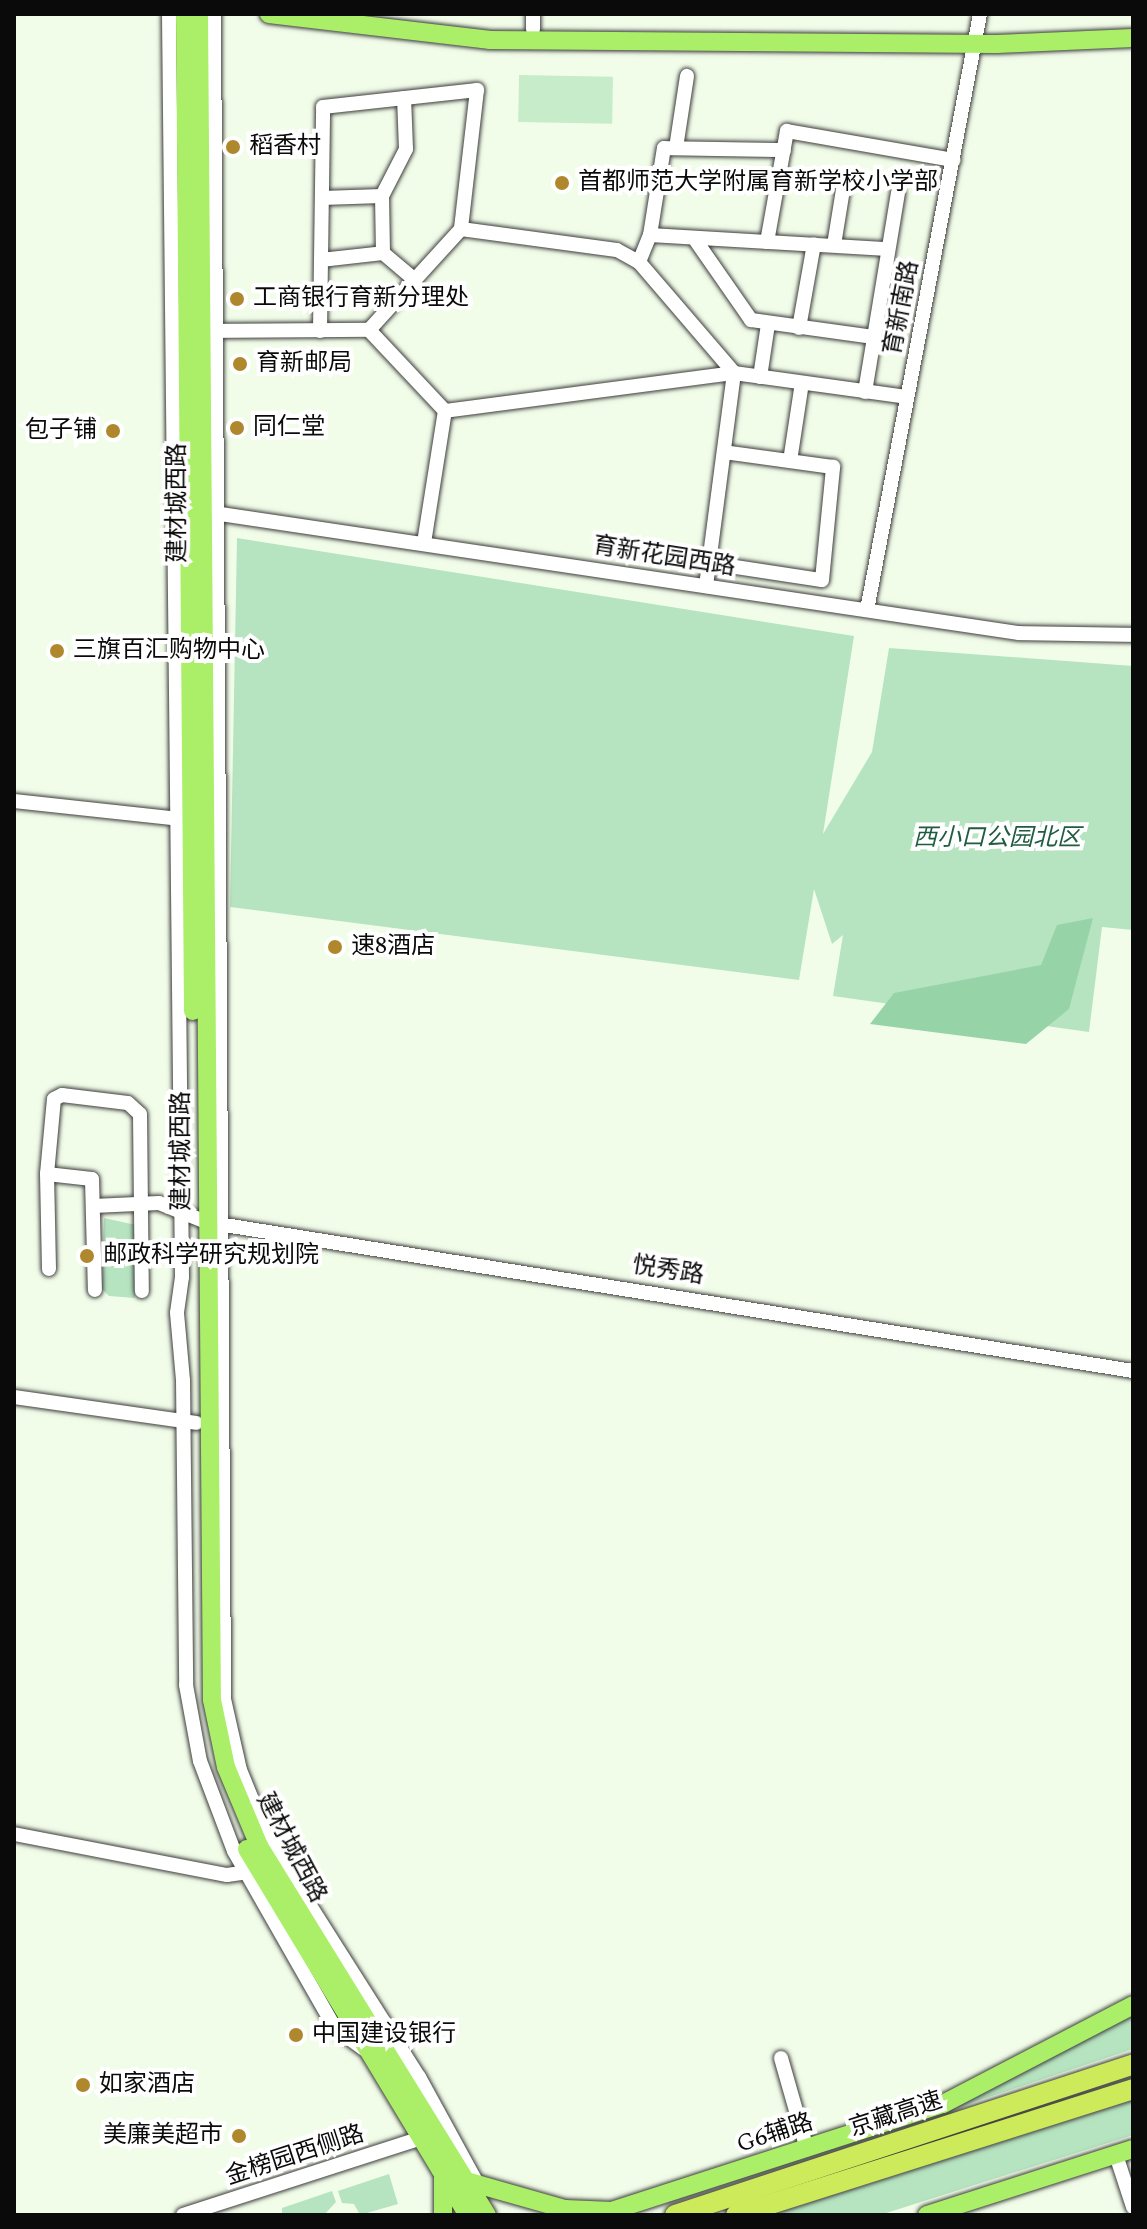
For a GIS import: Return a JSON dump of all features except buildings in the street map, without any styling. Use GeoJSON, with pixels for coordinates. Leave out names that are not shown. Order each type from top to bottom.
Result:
{"type":"FeatureCollection","features":[{"type":"Feature","properties":{"kind":"highway","name":"京藏高速"},"geometry":{"type":"LineString","coordinates":[[675,2215],[1133,2064]]}},
{"type":"Feature","properties":{"kind":"highway","name":"京藏高速"},"geometry":{"type":"LineString","coordinates":[[736,2215],[1133,2089]]}},
{"type":"Feature","properties":{"kind":"main road","name":"建材城西路"},"geometry":{"type":"LineString","coordinates":[[185,14],[202,512]]}},
{"type":"Feature","properties":{"kind":"main road","name":"建材城西路"},"geometry":{"type":"LineString","coordinates":[[199,14],[207,331],[191,820],[212,1700],[232,1785],[257,1869],[478,2185],[480,2214]]}},
{"type":"Feature","properties":{"kind":"main road"},"geometry":{"type":"LineString","coordinates":[[269,14],[490,40],[1133,38]]}},
{"type":"Feature","properties":{"kind":"main road"},"geometry":{"type":"LineString","coordinates":[[360,14],[977,39],[1133,28]]}},
{"type":"Feature","properties":{"kind":"main road","name":"建材城西路"},"geometry":{"type":"LineString","coordinates":[[191,820],[205,965],[200,1220],[189,1422],[200,1699],[224,1798],[257,1869],[440,2170],[480,2214]]}},
{"type":"Feature","properties":{"kind":"main road","name":"G6辅路"},"geometry":{"type":"LineString","coordinates":[[478,2185],[576,2211],[609,2213],[943,2104],[1133,2005]]}},
{"type":"Feature","properties":{"kind":"main road"},"geometry":{"type":"LineString","coordinates":[[927,2215],[1125,2152]]}},
{"type":"Feature","properties":{"kind":"main road"},"geometry":{"type":"LineString","coordinates":[[440,2170],[446,2191],[443,2215]]}},
{"type":"Feature","properties":{"kind":"street","name":"建材城西路"},"geometry":{"type":"LineString","coordinates":[[169,14],[191,820]]}},
{"type":"Feature","properties":{"kind":"street","name":"建材城西路"},"geometry":{"type":"LineString","coordinates":[[207,331],[213,187],[219,142],[214,14]]}},
{"type":"Feature","properties":{"kind":"street","name":"育新南路"},"geometry":{"type":"LineString","coordinates":[[867,610],[980,14]]}},
{"type":"Feature","properties":{"kind":"street"},"geometry":{"type":"LineString","coordinates":[[676,148],[687,76]]}},
{"type":"Feature","properties":{"kind":"street"},"geometry":{"type":"LineString","coordinates":[[207,331],[320,331],[369,330],[461,229],[477,90],[323,107],[320,331]]}},
{"type":"Feature","properties":{"kind":"street"},"geometry":{"type":"LineString","coordinates":[[383,253],[382,196],[406,149],[404,98]]}},
{"type":"Feature","properties":{"kind":"street"},"geometry":{"type":"LineString","coordinates":[[767,242],[787,131],[954,160]]}},
{"type":"Feature","properties":{"kind":"street"},"geometry":{"type":"LineString","coordinates":[[639,262],[650,235],[664,148],[784,150]]}},
{"type":"Feature","properties":{"kind":"street"},"geometry":{"type":"LineString","coordinates":[[834,245],[844,183]]}},
{"type":"Feature","properties":{"kind":"street"},"geometry":{"type":"LineString","coordinates":[[865,392],[898,193]]}},
{"type":"Feature","properties":{"kind":"street"},"geometry":{"type":"LineString","coordinates":[[322,198],[382,196]]}},
{"type":"Feature","properties":{"kind":"street"},"geometry":{"type":"LineString","coordinates":[[461,229],[617,250],[639,262],[734,373],[706,586]]}},
{"type":"Feature","properties":{"kind":"street"},"geometry":{"type":"LineString","coordinates":[[650,235],[888,249]]}},
{"type":"Feature","properties":{"kind":"street"},"geometry":{"type":"LineString","coordinates":[[694,238],[751,320],[874,337]]}},
{"type":"Feature","properties":{"kind":"street"},"geometry":{"type":"LineString","coordinates":[[799,328],[814,244]]}},
{"type":"Feature","properties":{"kind":"street"},"geometry":{"type":"LineString","coordinates":[[321,260],[383,253],[415,280]]}},
{"type":"Feature","properties":{"kind":"street"},"geometry":{"type":"LineString","coordinates":[[760,377],[768,324]]}},
{"type":"Feature","properties":{"kind":"street"},"geometry":{"type":"LineString","coordinates":[[369,330],[445,411]]}},
{"type":"Feature","properties":{"kind":"street"},"geometry":{"type":"LineString","coordinates":[[445,411],[734,373],[906,397]]}},
{"type":"Feature","properties":{"kind":"street"},"geometry":{"type":"LineString","coordinates":[[790,461],[802,383]]}},
{"type":"Feature","properties":{"kind":"street"},"geometry":{"type":"LineString","coordinates":[[424,543],[445,411]]}},
{"type":"Feature","properties":{"kind":"street"},"geometry":{"type":"LineString","coordinates":[[709,563],[822,580],[833,467],[724,452]]}},
{"type":"Feature","properties":{"kind":"street","name":"建材城西路"},"geometry":{"type":"LineString","coordinates":[[202,512],[217,912],[218,1075],[224,1136],[200,1220],[221,1662],[235,1752],[278,1857],[419,2077],[478,2185]]}},
{"type":"Feature","properties":{"kind":"street","name":"育新花园西路"},"geometry":{"type":"LineString","coordinates":[[202,512],[1037,636],[1133,635]]}},
{"type":"Feature","properties":{"kind":"street"},"geometry":{"type":"LineString","coordinates":[[14,801],[191,820]]}},
{"type":"Feature","properties":{"kind":"street"},"geometry":{"type":"LineString","coordinates":[[205,965],[217,912]]}},
{"type":"Feature","properties":{"kind":"street"},"geometry":{"type":"LineString","coordinates":[[49,1269],[47,1174],[54,1099],[62,1095],[136,1105],[142,1291]]}},
{"type":"Feature","properties":{"kind":"street"},"geometry":{"type":"LineString","coordinates":[[47,1174],[92,1179],[95,1290]]}},
{"type":"Feature","properties":{"kind":"street","name":"悦秀路"},"geometry":{"type":"LineString","coordinates":[[93,1206],[159,1203],[200,1220],[1133,1371]]}},
{"type":"Feature","properties":{"kind":"street"},"geometry":{"type":"LineString","coordinates":[[14,1397],[189,1422]]}},
{"type":"Feature","properties":{"kind":"street"},"geometry":{"type":"LineString","coordinates":[[14,1834],[227,1875],[257,1869]]}},
{"type":"Feature","properties":{"kind":"street"},"geometry":{"type":"LineString","coordinates":[[781,2058],[807,2149]]}},
{"type":"Feature","properties":{"kind":"street","name":"金榜园西侧路"},"geometry":{"type":"LineString","coordinates":[[183,2215],[421,2138]]}},
{"type":"Feature","properties":{"kind":"street"},"geometry":{"type":"LineString","coordinates":[[1125,2152],[1133,2207]]}},
{"type":"Feature","properties":{"kind":"green space"},"geometry":{"type":"Polygon","coordinates":[[[519,75],[613,77],[612,124],[518,122],[519,75]]]}},
{"type":"Feature","properties":{"kind":"green space","name":"西小口公园北区"},"geometry":{"type":"Polygon","coordinates":[[[237,538],[854,636],[823,834],[872,752],[889,648],[1133,666],[1133,930],[1102,927],[1089,1032],[833,996],[843,935],[832,944],[814,889],[799,980],[230,907],[237,538]]]}},
{"type":"Feature","properties":{"kind":"green space"},"geometry":{"type":"Polygon","coordinates":[[[1093,918],[1069,1009],[1026,1044],[870,1024],[894,993],[1041,965],[1057,925],[1093,918]]]}},
{"type":"Feature","properties":{"kind":"green space"},"geometry":{"type":"Polygon","coordinates":[[[104,1218],[136,1225],[135,1298],[109,1296],[102,1289],[104,1218]]]}},
{"type":"Feature","properties":{"kind":"green space"},"geometry":{"type":"Polygon","coordinates":[[[1133,2010],[1133,2049],[956,2108],[1083,2033],[1133,2010]]]}},
{"type":"Feature","properties":{"kind":"green space"},"geometry":{"type":"Polygon","coordinates":[[[1133,2100],[1133,2135],[880,2215],[771,2215],[1133,2100]]]}},
{"type":"Feature","properties":{"kind":"green space"},"geometry":{"type":"Polygon","coordinates":[[[389,2174],[398,2204],[360,2215],[354,2204],[342,2203],[338,2191],[389,2174]]]}},
{"type":"Feature","properties":{"kind":"green space"},"geometry":{"type":"Polygon","coordinates":[[[332,2191],[336,2202],[324,2215],[282,2215],[282,2208],[332,2191]]]}},
{"type":"Feature","properties":{"kind":"place","name":"稻香村"},"geometry":{"type":"Point","coordinates":[233,147]}},
{"type":"Feature","properties":{"kind":"place","name":"首都师范大学附属育新学校小学部"},"geometry":{"type":"Point","coordinates":[562,183]}},
{"type":"Feature","properties":{"kind":"place","name":"工商银行育新分理处"},"geometry":{"type":"Point","coordinates":[237,299]}},
{"type":"Feature","properties":{"kind":"place","name":"育新邮局"},"geometry":{"type":"Point","coordinates":[240,364]}},
{"type":"Feature","properties":{"kind":"place","name":"同仁堂"},"geometry":{"type":"Point","coordinates":[237,428]}},
{"type":"Feature","properties":{"kind":"place","name":"包子铺"},"geometry":{"type":"Point","coordinates":[113,431]}},
{"type":"Feature","properties":{"kind":"place","name":"三旗百汇购物中心"},"geometry":{"type":"Point","coordinates":[57,651]}},
{"type":"Feature","properties":{"kind":"place","name":"速8酒店"},"geometry":{"type":"Point","coordinates":[335,947]}},
{"type":"Feature","properties":{"kind":"place","name":"邮政科学研究规划院"},"geometry":{"type":"Point","coordinates":[87,1256]}},
{"type":"Feature","properties":{"kind":"place","name":"中国建设银行"},"geometry":{"type":"Point","coordinates":[296,2035]}},
{"type":"Feature","properties":{"kind":"place","name":"如家酒店"},"geometry":{"type":"Point","coordinates":[83,2085]}},
{"type":"Feature","properties":{"kind":"place","name":"美廉美超市"},"geometry":{"type":"Point","coordinates":[239,2136]}}]}
